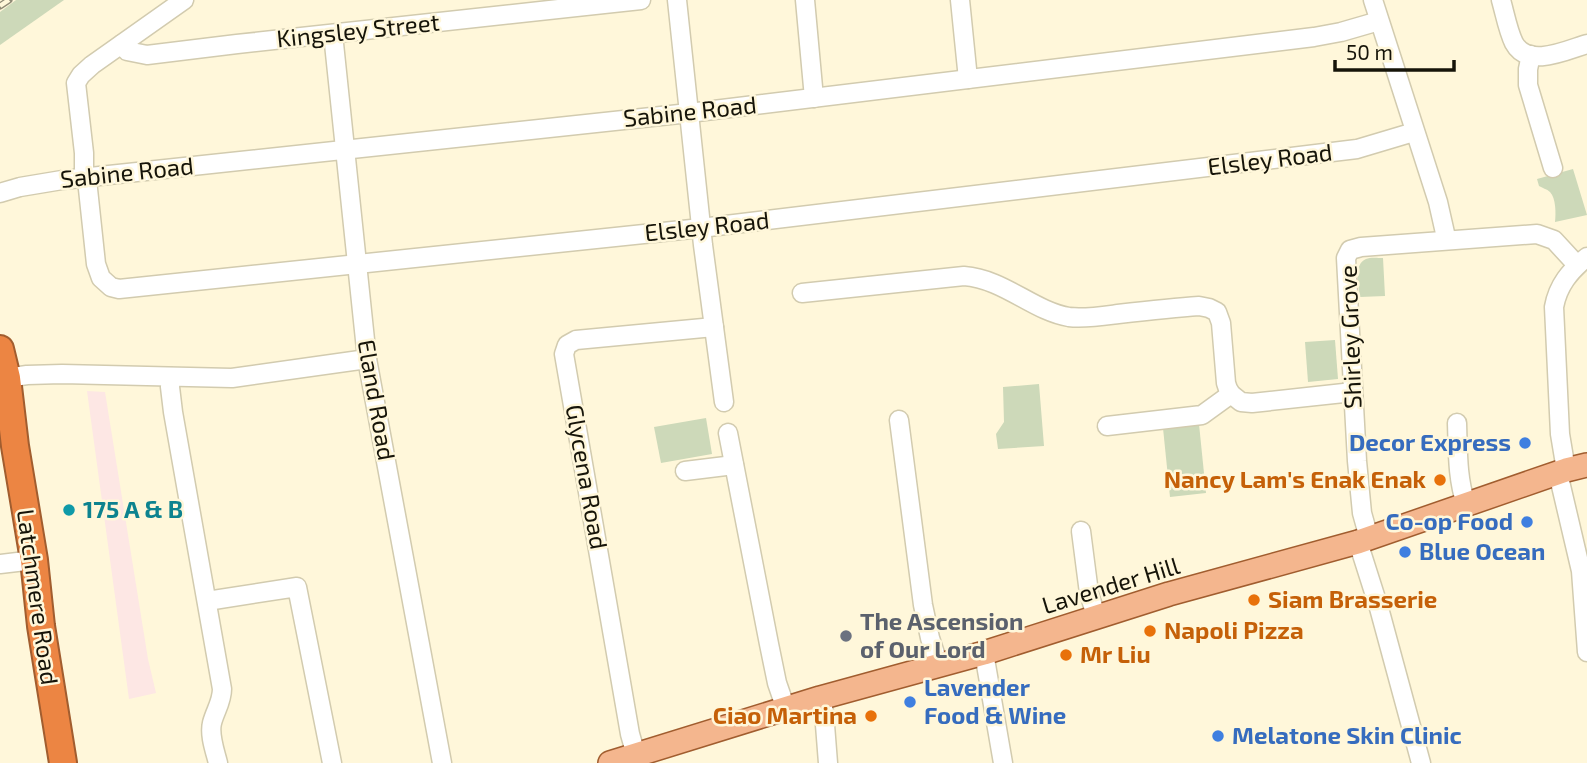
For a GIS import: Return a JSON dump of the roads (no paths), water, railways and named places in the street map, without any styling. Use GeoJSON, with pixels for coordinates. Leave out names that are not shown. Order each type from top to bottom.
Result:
{"type":"FeatureCollection","features":[{"type":"Feature","properties":{"kind":"highway","name":"Latchmere Road"},"geometry":{"type":"LineString","coordinates":[[3,363],[63,763]]}},
{"type":"Feature","properties":{"kind":"main road","name":"Lavender Hill"},"geometry":{"type":"LineString","coordinates":[[610,763],[647,756],[820,698],[984,653],[1096,616],[1363,540],[1570,470]]}},
{"type":"Feature","properties":{"kind":"street"},"geometry":{"type":"LineString","coordinates":[[85,178],[76,83],[78,79],[86,70],[184,0]]}},
{"type":"Feature","properties":{"kind":"street","name":"Kingsley Street"},"geometry":{"type":"LineString","coordinates":[[122,44],[127,51],[147,55],[640,0]]}},
{"type":"Feature","properties":{"kind":"street"},"geometry":{"type":"LineString","coordinates":[[677,0],[701,228],[724,402]]}},
{"type":"Feature","properties":{"kind":"street"},"geometry":{"type":"LineString","coordinates":[[805,0],[814,97]]}},
{"type":"Feature","properties":{"kind":"street"},"geometry":{"type":"LineString","coordinates":[[960,0],[968,79]]}},
{"type":"Feature","properties":{"kind":"street"},"geometry":{"type":"LineString","coordinates":[[1373,0],[1438,202],[1445,240]]}},
{"type":"Feature","properties":{"kind":"street"},"geometry":{"type":"LineString","coordinates":[[1501,0],[1514,43],[1520,50],[1539,57],[1587,44]]}},
{"type":"Feature","properties":{"kind":"street","name":"Sabine Road"},"geometry":{"type":"LineString","coordinates":[[0,193],[42,183],[689,113],[1314,37],[1341,33],[1379,21]]}},
{"type":"Feature","properties":{"kind":"street","name":"Eland Road"},"geometry":{"type":"LineString","coordinates":[[333,34],[368,359],[442,763]]}},
{"type":"Feature","properties":{"kind":"street"},"geometry":{"type":"LineString","coordinates":[[1531,55],[1528,85],[1553,167]]}},
{"type":"Feature","properties":{"kind":"street","name":"Elsley Road"},"geometry":{"type":"LineString","coordinates":[[85,178],[96,264],[101,278],[111,287],[130,289],[701,228],[1357,149],[1414,132]]}},
{"type":"Feature","properties":{"kind":"street","name":"Shirley Grove"},"geometry":{"type":"LineString","coordinates":[[1421,763],[1363,540],[1347,254],[1350,250],[1361,247],[1543,235],[1582,261]]}},
{"type":"Feature","properties":{"kind":"street"},"geometry":{"type":"LineString","coordinates":[[1582,261],[1559,289],[1554,307],[1560,434],[1570,470],[1587,652]]}},
{"type":"Feature","properties":{"kind":"street"},"geometry":{"type":"LineString","coordinates":[[802,293],[964,276],[979,277],[1048,310],[1070,317],[1209,307],[1217,312],[1221,323],[1226,383],[1231,394],[1241,401],[1252,403],[1353,392]]}},
{"type":"Feature","properties":{"kind":"street","name":"Glycena Road"},"geometry":{"type":"LineString","coordinates":[[647,756],[630,734],[564,354],[567,345],[576,340],[713,327]]}},
{"type":"Feature","properties":{"kind":"street"},"geometry":{"type":"LineString","coordinates":[[3,363],[27,375],[232,378],[368,359]]}},
{"type":"Feature","properties":{"kind":"street"},"geometry":{"type":"LineString","coordinates":[[171,377],[173,412],[222,690],[211,731],[218,763]]}},
{"type":"Feature","properties":{"kind":"street"},"geometry":{"type":"LineString","coordinates":[[1107,426],[1202,415],[1231,394]]}},
{"type":"Feature","properties":{"kind":"street"},"geometry":{"type":"LineString","coordinates":[[899,420],[922,605],[939,666]]}},
{"type":"Feature","properties":{"kind":"street"},"geometry":{"type":"LineString","coordinates":[[1457,423],[1461,490],[1466,504]]}},
{"type":"Feature","properties":{"kind":"street"},"geometry":{"type":"LineString","coordinates":[[728,433],[777,683],[786,709]]}},
{"type":"Feature","properties":{"kind":"street"},"geometry":{"type":"LineString","coordinates":[[685,471],[734,465]]}},
{"type":"Feature","properties":{"kind":"street"},"geometry":{"type":"LineString","coordinates":[[1081,531],[1088,593],[1096,616]]}},
{"type":"Feature","properties":{"kind":"street"},"geometry":{"type":"LineString","coordinates":[[0,564],[34,560]]}},
{"type":"Feature","properties":{"kind":"street"},"geometry":{"type":"LineString","coordinates":[[207,601],[297,587],[332,763]]}},
{"type":"Feature","properties":{"kind":"street"},"geometry":{"type":"LineString","coordinates":[[984,653],[1003,763]]}},
{"type":"Feature","properties":{"kind":"street"},"geometry":{"type":"LineString","coordinates":[[820,698],[824,712],[828,763]]}},
{"type":"Feature","properties":{"kind":"railway"},"geometry":{"type":"LineString","coordinates":[[0,6],[9,0]]}},
{"type":"Feature","properties":{"kind":"place","name":"Decor Express"},"geometry":{"type":"Point","coordinates":[1525,443]}},
{"type":"Feature","properties":{"kind":"place","name":"Nancy Lam's Enak Enak"},"geometry":{"type":"Point","coordinates":[1440,480]}},
{"type":"Feature","properties":{"kind":"place","name":"175 A & B"},"geometry":{"type":"Point","coordinates":[69,510]}},
{"type":"Feature","properties":{"kind":"place","name":"Co-op Food"},"geometry":{"type":"Point","coordinates":[1527,522]}},
{"type":"Feature","properties":{"kind":"place","name":"Blue Ocean"},"geometry":{"type":"Point","coordinates":[1405,552]}},
{"type":"Feature","properties":{"kind":"place","name":"Siam Brasserie"},"geometry":{"type":"Point","coordinates":[1254,600]}},
{"type":"Feature","properties":{"kind":"place","name":"Napoli Pizza"},"geometry":{"type":"Point","coordinates":[1150,631]}},
{"type":"Feature","properties":{"kind":"place","name":"The Ascension of Our Lord"},"geometry":{"type":"Point","coordinates":[846,636]}},
{"type":"Feature","properties":{"kind":"place","name":"Mr Liu"},"geometry":{"type":"Point","coordinates":[1066,655]}},
{"type":"Feature","properties":{"kind":"place","name":"Lavender Food & Wine"},"geometry":{"type":"Point","coordinates":[910,702]}},
{"type":"Feature","properties":{"kind":"place","name":"Ciao Martina"},"geometry":{"type":"Point","coordinates":[871,716]}},
{"type":"Feature","properties":{"kind":"place","name":"Melatone Skin Clinic"},"geometry":{"type":"Point","coordinates":[1218,736]}}]}
